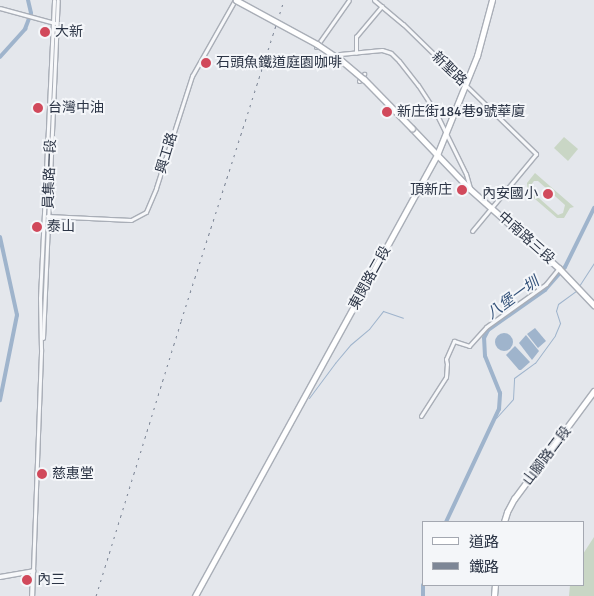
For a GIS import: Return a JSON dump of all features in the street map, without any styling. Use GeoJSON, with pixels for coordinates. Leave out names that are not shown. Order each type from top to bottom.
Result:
{"type":"FeatureCollection","features":[{"type":"Feature","properties":{"kind":"main road","name":"中南路三段"},"geometry":{"type":"LineString","coordinates":[[236,0],[317,44],[341,60],[364,79],[470,188],[559,268],[594,305]]}},
{"type":"Feature","properties":{"kind":"main road","name":"東閔路二段"},"geometry":{"type":"LineString","coordinates":[[195,596],[437,155],[477,56],[492,0]]}},
{"type":"Feature","properties":{"kind":"main road","name":"山腳路二段"},"geometry":{"type":"LineString","coordinates":[[504,521],[514,499],[594,392]]}},
{"type":"Feature","properties":{"kind":"street","name":"員集路一段"},"geometry":{"type":"LineString","coordinates":[[46,216],[54,100],[54,0]]}},
{"type":"Feature","properties":{"kind":"street","name":"員集路一段"},"geometry":{"type":"LineString","coordinates":[[32,596],[41,349],[44,326],[49,100],[58,0]]}},
{"type":"Feature","properties":{"kind":"street","name":"興工路"},"geometry":{"type":"LineString","coordinates":[[46,216],[131,220],[146,212],[156,188],[192,76],[236,0]]}},
{"type":"Feature","properties":{"kind":"street"},"geometry":{"type":"LineString","coordinates":[[316,47],[349,0]]}},
{"type":"Feature","properties":{"kind":"street","name":"新聖路"},"geometry":{"type":"LineString","coordinates":[[374,0],[466,85],[536,154],[492,207]]}},
{"type":"Feature","properties":{"kind":"street"},"geometry":{"type":"LineString","coordinates":[[356,53],[356,37],[382,6]]}},
{"type":"Feature","properties":{"kind":"street"},"geometry":{"type":"LineString","coordinates":[[0,8],[55,23]]}},
{"type":"Feature","properties":{"kind":"street","name":"中南路三段"},"geometry":{"type":"LineString","coordinates":[[340,54],[382,50],[391,53],[427,97],[466,174],[470,188]]}},
{"type":"Feature","properties":{"kind":"street"},"geometry":{"type":"LineString","coordinates":[[359,81],[364,74]]}},
{"type":"Feature","properties":{"kind":"street"},"geometry":{"type":"LineString","coordinates":[[49,100],[54,100]]}},
{"type":"Feature","properties":{"kind":"street"},"geometry":{"type":"LineString","coordinates":[[472,231],[492,207]]}},
{"type":"Feature","properties":{"kind":"street"},"geometry":{"type":"LineString","coordinates":[[421,416],[446,377],[448,364],[446,359],[454,341],[469,346],[486,327],[546,284],[559,268]]}},
{"type":"Feature","properties":{"kind":"street"},"geometry":{"type":"LineString","coordinates":[[0,577],[33,571]]}},
{"type":"Feature","properties":{"kind":"green space"},"geometry":{"type":"Polygon","coordinates":[[[564,137],[578,149],[568,161],[554,148],[564,137]]]}},
{"type":"Feature","properties":{"kind":"green space"},"geometry":{"type":"Polygon","coordinates":[[[535,173],[574,207],[570,208],[564,218],[557,218],[528,193],[527,183],[535,173]],[[534,181],[531,185],[531,191],[558,215],[563,213],[565,205],[538,181],[534,181]]]}},
{"type":"Feature","properties":{"kind":"green space"},"geometry":{"type":"Polygon","coordinates":[[[594,537],[594,596],[569,596],[570,586],[584,586],[584,552],[594,537]]]}},
{"type":"Feature","properties":{"kind":"water"},"geometry":{"type":"Polygon","coordinates":[[[535,328],[546,341],[538,348],[527,334],[535,328]]]}},
{"type":"Feature","properties":{"kind":"water"},"geometry":{"type":"Polygon","coordinates":[[[504,333],[510,336],[513,342],[510,348],[504,351],[498,348],[495,342],[498,336],[504,333]]]}},
{"type":"Feature","properties":{"kind":"water"},"geometry":{"type":"Polygon","coordinates":[[[526,335],[539,351],[532,360],[519,343],[526,335]]]}},
{"type":"Feature","properties":{"kind":"water"},"geometry":{"type":"Polygon","coordinates":[[[515,346],[530,362],[521,370],[506,355],[515,346]]]}},
{"type":"Feature","properties":{"kind":"waterway"},"geometry":{"type":"LineString","coordinates":[[0,57],[25,29],[31,13],[28,0]]}},
{"type":"Feature","properties":{"kind":"waterway","name":"八堡一圳"},"geometry":{"type":"LineString","coordinates":[[446,521],[499,409],[500,393],[485,356],[484,338],[488,330],[545,290],[565,267],[594,208]]}},
{"type":"Feature","properties":{"kind":"waterway"},"geometry":{"type":"LineString","coordinates":[[0,237],[17,315],[0,400]]}},
{"type":"Feature","properties":{"kind":"waterway"},"geometry":{"type":"LineString","coordinates":[[579,286],[594,263]]}},
{"type":"Feature","properties":{"kind":"waterway"},"geometry":{"type":"LineString","coordinates":[[496,418],[513,399],[514,378],[535,363],[555,335],[560,323],[556,311],[558,304],[577,290]]}},
{"type":"Feature","properties":{"kind":"waterway"},"geometry":{"type":"LineString","coordinates":[[309,398],[350,345],[369,329],[383,311],[403,318]]}},
{"type":"Feature","properties":{"kind":"waterway","name":"八堡一圳"},"geometry":{"type":"LineString","coordinates":[[423,586],[423,596]]}},
{"type":"Feature","properties":{"kind":"railway"},"geometry":{"type":"LineString","coordinates":[[96,596],[181,321],[284,0]]}},
{"type":"Feature","properties":{"kind":"place","name":"大新"},"geometry":{"type":"Point","coordinates":[45,32]}},
{"type":"Feature","properties":{"kind":"place","name":"石頭魚鐵道庭園咖啡"},"geometry":{"type":"Point","coordinates":[206,63]}},
{"type":"Feature","properties":{"kind":"place","name":"台灣中油"},"geometry":{"type":"Point","coordinates":[38,108]}},
{"type":"Feature","properties":{"kind":"place","name":"新庄街184巷9號華廈"},"geometry":{"type":"Point","coordinates":[387,112]}},
{"type":"Feature","properties":{"kind":"place","name":"頂新庄"},"geometry":{"type":"Point","coordinates":[462,190]}},
{"type":"Feature","properties":{"kind":"place","name":"內安國小"},"geometry":{"type":"Point","coordinates":[548,194]}},
{"type":"Feature","properties":{"kind":"place","name":"泰山"},"geometry":{"type":"Point","coordinates":[37,227]}},
{"type":"Feature","properties":{"kind":"place","name":"慈惠堂"},"geometry":{"type":"Point","coordinates":[42,474]}},
{"type":"Feature","properties":{"kind":"place","name":"內三"},"geometry":{"type":"Point","coordinates":[27,580]}}]}
